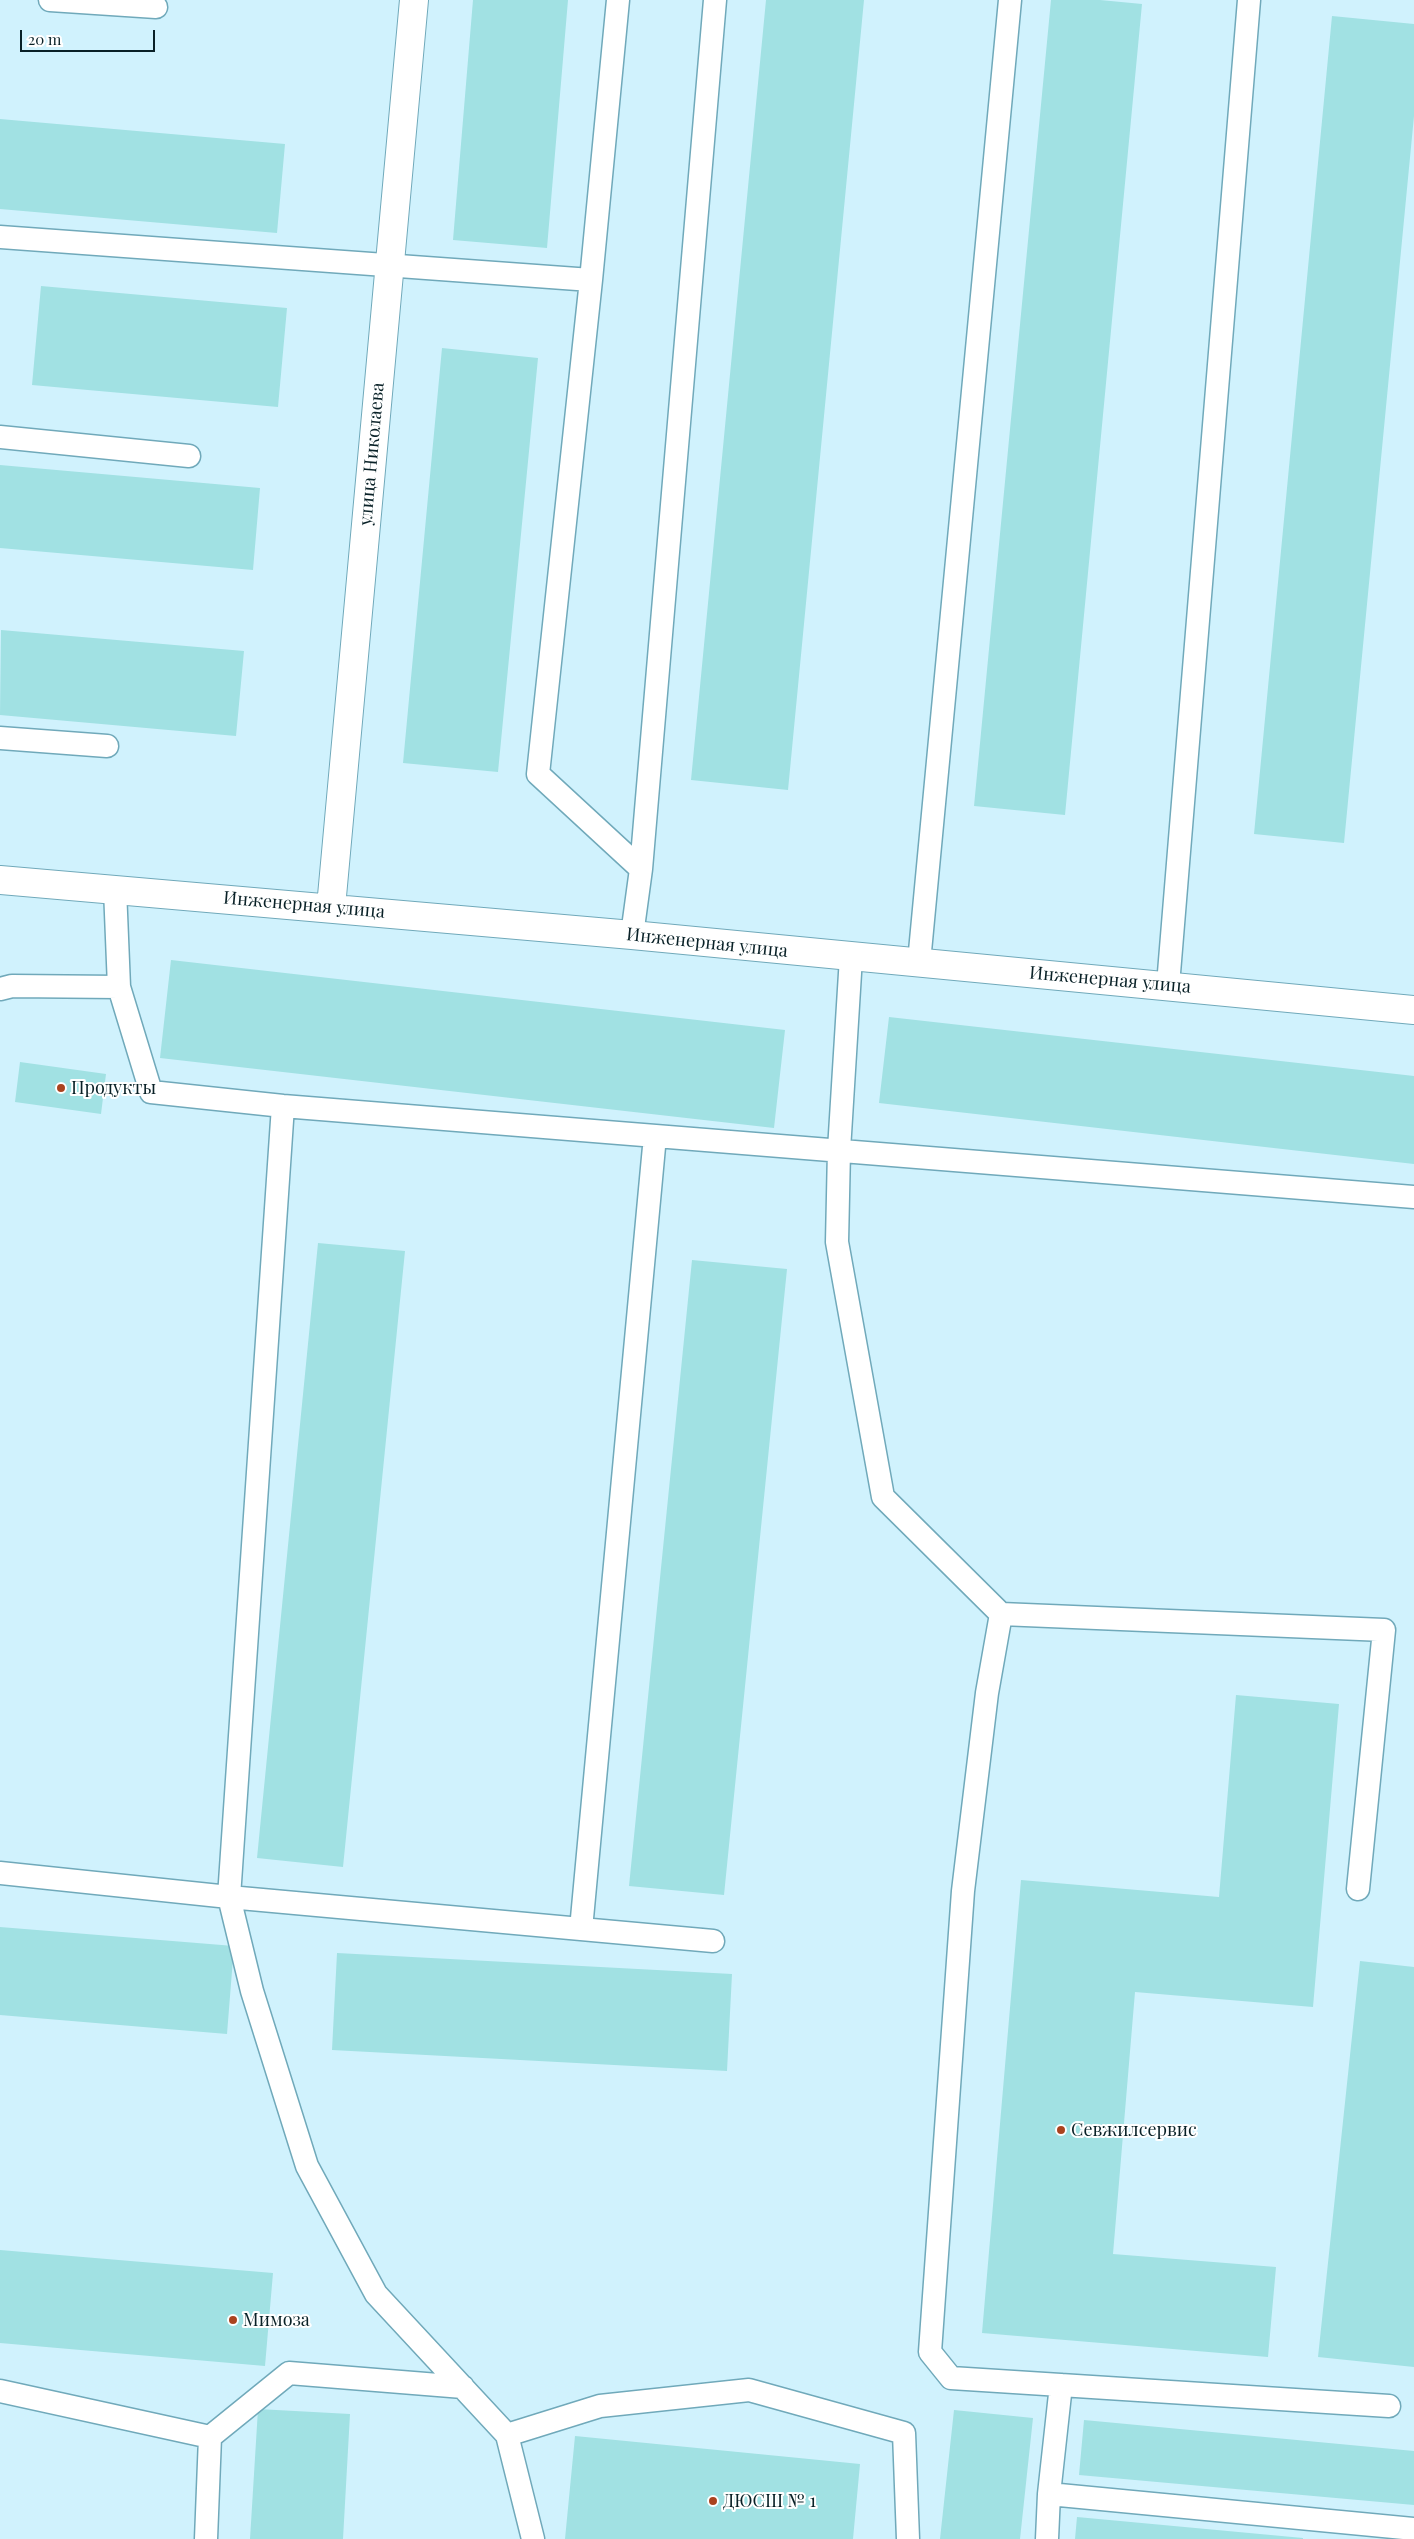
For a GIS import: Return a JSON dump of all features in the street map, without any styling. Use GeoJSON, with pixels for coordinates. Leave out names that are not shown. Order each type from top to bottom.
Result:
{"type":"FeatureCollection","features":[{"type":"Feature","properties":{"kind":"street","name":"улица Николаева"},"geometry":{"type":"LineString","coordinates":[[331,908],[414,0]]}},
{"type":"Feature","properties":{"kind":"street","name":"Инженерная улица"},"geometry":{"type":"LineString","coordinates":[[0,880],[632,935],[1414,1010]]}},
{"type":"Feature","properties":{"kind":"lane"},"geometry":{"type":"LineString","coordinates":[[50,0],[156,7]]}},
{"type":"Feature","properties":{"kind":"lane"},"geometry":{"type":"LineString","coordinates":[[618,0],[591,280],[538,774],[641,869]]}},
{"type":"Feature","properties":{"kind":"lane"},"geometry":{"type":"LineString","coordinates":[[632,935],[641,869],[715,0]]}},
{"type":"Feature","properties":{"kind":"lane"},"geometry":{"type":"LineString","coordinates":[[919,962],[1010,0]]}},
{"type":"Feature","properties":{"kind":"lane"},"geometry":{"type":"LineString","coordinates":[[1168,985],[1249,0]]}},
{"type":"Feature","properties":{"kind":"lane"},"geometry":{"type":"LineString","coordinates":[[0,237],[591,280]]}},
{"type":"Feature","properties":{"kind":"lane"},"geometry":{"type":"LineString","coordinates":[[0,437],[189,456]]}},
{"type":"Feature","properties":{"kind":"lane"},"geometry":{"type":"LineString","coordinates":[[0,738],[107,746]]}},
{"type":"Feature","properties":{"kind":"lane"},"geometry":{"type":"LineString","coordinates":[[115,889],[119,987],[151,1092],[283,1106],[1414,1197]]}},
{"type":"Feature","properties":{"kind":"lane"},"geometry":{"type":"LineString","coordinates":[[851,957],[839,1150],[837,1242],[883,1497],[1001,1614],[1384,1630],[1358,1889]]}},
{"type":"Feature","properties":{"kind":"lane"},"geometry":{"type":"LineString","coordinates":[[0,990],[12,986],[119,987]]}},
{"type":"Feature","properties":{"kind":"lane"},"geometry":{"type":"LineString","coordinates":[[283,1106],[228,1897],[252,1991],[307,2166],[376,2294],[507,2435],[533,2539]]}},
{"type":"Feature","properties":{"kind":"lane"},"geometry":{"type":"LineString","coordinates":[[582,1929],[655,1136]]}},
{"type":"Feature","properties":{"kind":"lane"},"geometry":{"type":"LineString","coordinates":[[1001,1614],[987,1693],[963,1891],[930,2352],[951,2378],[1389,2406]]}},
{"type":"Feature","properties":{"kind":"lane"},"geometry":{"type":"LineString","coordinates":[[0,1874],[228,1897],[713,1941]]}},
{"type":"Feature","properties":{"kind":"lane"},"geometry":{"type":"LineString","coordinates":[[206,2539],[210,2437],[289,2373],[463,2387]]}},
{"type":"Feature","properties":{"kind":"lane"},"geometry":{"type":"LineString","coordinates":[[1047,2539],[1049,2494],[1061,2385]]}},
{"type":"Feature","properties":{"kind":"lane"},"geometry":{"type":"LineString","coordinates":[[507,2435],[600,2406],[749,2390],[904,2434],[908,2539]]}},
{"type":"Feature","properties":{"kind":"lane"},"geometry":{"type":"LineString","coordinates":[[0,2391],[210,2437]]}},
{"type":"Feature","properties":{"kind":"lane"},"geometry":{"type":"LineString","coordinates":[[1049,2494],[1414,2529]]}},
{"type":"Feature","properties":{"kind":"building"},"geometry":{"type":"Polygon","coordinates":[[[473,0],[568,0],[547,248],[453,240],[473,0]]]}},
{"type":"Feature","properties":{"kind":"building"},"geometry":{"type":"Polygon","coordinates":[[[766,0],[864,0],[788,790],[691,780],[766,0]]]}},
{"type":"Feature","properties":{"kind":"building"},"geometry":{"type":"Polygon","coordinates":[[[1051,0],[1100,0],[1142,4],[1065,815],[974,806],[1051,0]]]}},
{"type":"Feature","properties":{"kind":"building"},"geometry":{"type":"Polygon","coordinates":[[[1332,16],[1414,24],[1414,116],[1344,843],[1254,834],[1332,16]]]}},
{"type":"Feature","properties":{"kind":"building"},"geometry":{"type":"Polygon","coordinates":[[[0,119],[285,144],[277,233],[0,209],[0,119]]]}},
{"type":"Feature","properties":{"kind":"building"},"geometry":{"type":"Polygon","coordinates":[[[41,286],[287,308],[278,407],[32,385],[41,286]]]}},
{"type":"Feature","properties":{"kind":"building"},"geometry":{"type":"Polygon","coordinates":[[[442,348],[538,358],[498,772],[403,763],[442,348]]]}},
{"type":"Feature","properties":{"kind":"building"},"geometry":{"type":"Polygon","coordinates":[[[0,465],[260,488],[253,570],[0,548],[0,465]]]}},
{"type":"Feature","properties":{"kind":"building"},"geometry":{"type":"Polygon","coordinates":[[[1,630],[244,651],[236,736],[0,715],[1,630]]]}},
{"type":"Feature","properties":{"kind":"building"},"geometry":{"type":"Polygon","coordinates":[[[171,960],[785,1030],[774,1128],[160,1058],[171,960]]]}},
{"type":"Feature","properties":{"kind":"building"},"geometry":{"type":"Polygon","coordinates":[[[889,1017],[1414,1076],[1414,1164],[879,1103],[889,1017]]]}},
{"type":"Feature","properties":{"kind":"building","name":"Продукты"},"geometry":{"type":"Polygon","coordinates":[[[20,1062],[106,1074],[101,1114],[15,1102],[20,1062]]]}},
{"type":"Feature","properties":{"kind":"building"},"geometry":{"type":"Polygon","coordinates":[[[318,1243],[405,1251],[343,1867],[257,1858],[318,1243]]]}},
{"type":"Feature","properties":{"kind":"building"},"geometry":{"type":"Polygon","coordinates":[[[692,1260],[787,1269],[724,1895],[629,1886],[692,1260]]]}},
{"type":"Feature","properties":{"kind":"building","name":"Севжилсервис"},"geometry":{"type":"Polygon","coordinates":[[[1236,1695],[1339,1704],[1313,2007],[1135,1992],[1113,2254],[1276,2267],[1268,2357],[982,2333],[1021,1880],[1219,1897],[1236,1695]]]}},
{"type":"Feature","properties":{"kind":"building"},"geometry":{"type":"Polygon","coordinates":[[[0,1927],[234,1946],[227,2034],[0,2015],[0,1927]]]}},
{"type":"Feature","properties":{"kind":"building"},"geometry":{"type":"Polygon","coordinates":[[[337,1953],[732,1974],[727,2071],[332,2050],[337,1953]]]}},
{"type":"Feature","properties":{"kind":"building"},"geometry":{"type":"Polygon","coordinates":[[[1360,1961],[1414,1967],[1414,2367],[1318,2357],[1360,1961]]]}},
{"type":"Feature","properties":{"kind":"building"},"geometry":{"type":"Polygon","coordinates":[[[0,2250],[273,2273],[265,2366],[0,2343],[0,2250]]]}},
{"type":"Feature","properties":{"kind":"building"},"geometry":{"type":"Polygon","coordinates":[[[258,2409],[350,2414],[343,2539],[250,2539],[258,2409]]]}},
{"type":"Feature","properties":{"kind":"building"},"geometry":{"type":"Polygon","coordinates":[[[954,2410],[1033,2418],[1020,2539],[940,2539],[954,2410]]]}},
{"type":"Feature","properties":{"kind":"building"},"geometry":{"type":"Polygon","coordinates":[[[1084,2420],[1414,2451],[1414,2505],[1079,2475],[1084,2420]]]}},
{"type":"Feature","properties":{"kind":"building","name":"ДЮСШ № 1"},"geometry":{"type":"Polygon","coordinates":[[[575,2436],[860,2464],[853,2539],[565,2539],[575,2436]]]}},
{"type":"Feature","properties":{"kind":"building"},"geometry":{"type":"Polygon","coordinates":[[[1077,2517],[1303,2538],[1303,2539],[1075,2539],[1077,2517]]]}},
{"type":"Feature","properties":{"kind":"place","name":"Продукты"},"geometry":{"type":"Point","coordinates":[61,1088]}},
{"type":"Feature","properties":{"kind":"place","name":"Севжилсервис"},"geometry":{"type":"Point","coordinates":[1061,2130]}},
{"type":"Feature","properties":{"kind":"place","name":"Мимоза"},"geometry":{"type":"Point","coordinates":[233,2320]}},
{"type":"Feature","properties":{"kind":"place","name":"ДЮСШ № 1"},"geometry":{"type":"Point","coordinates":[713,2501]}}]}
